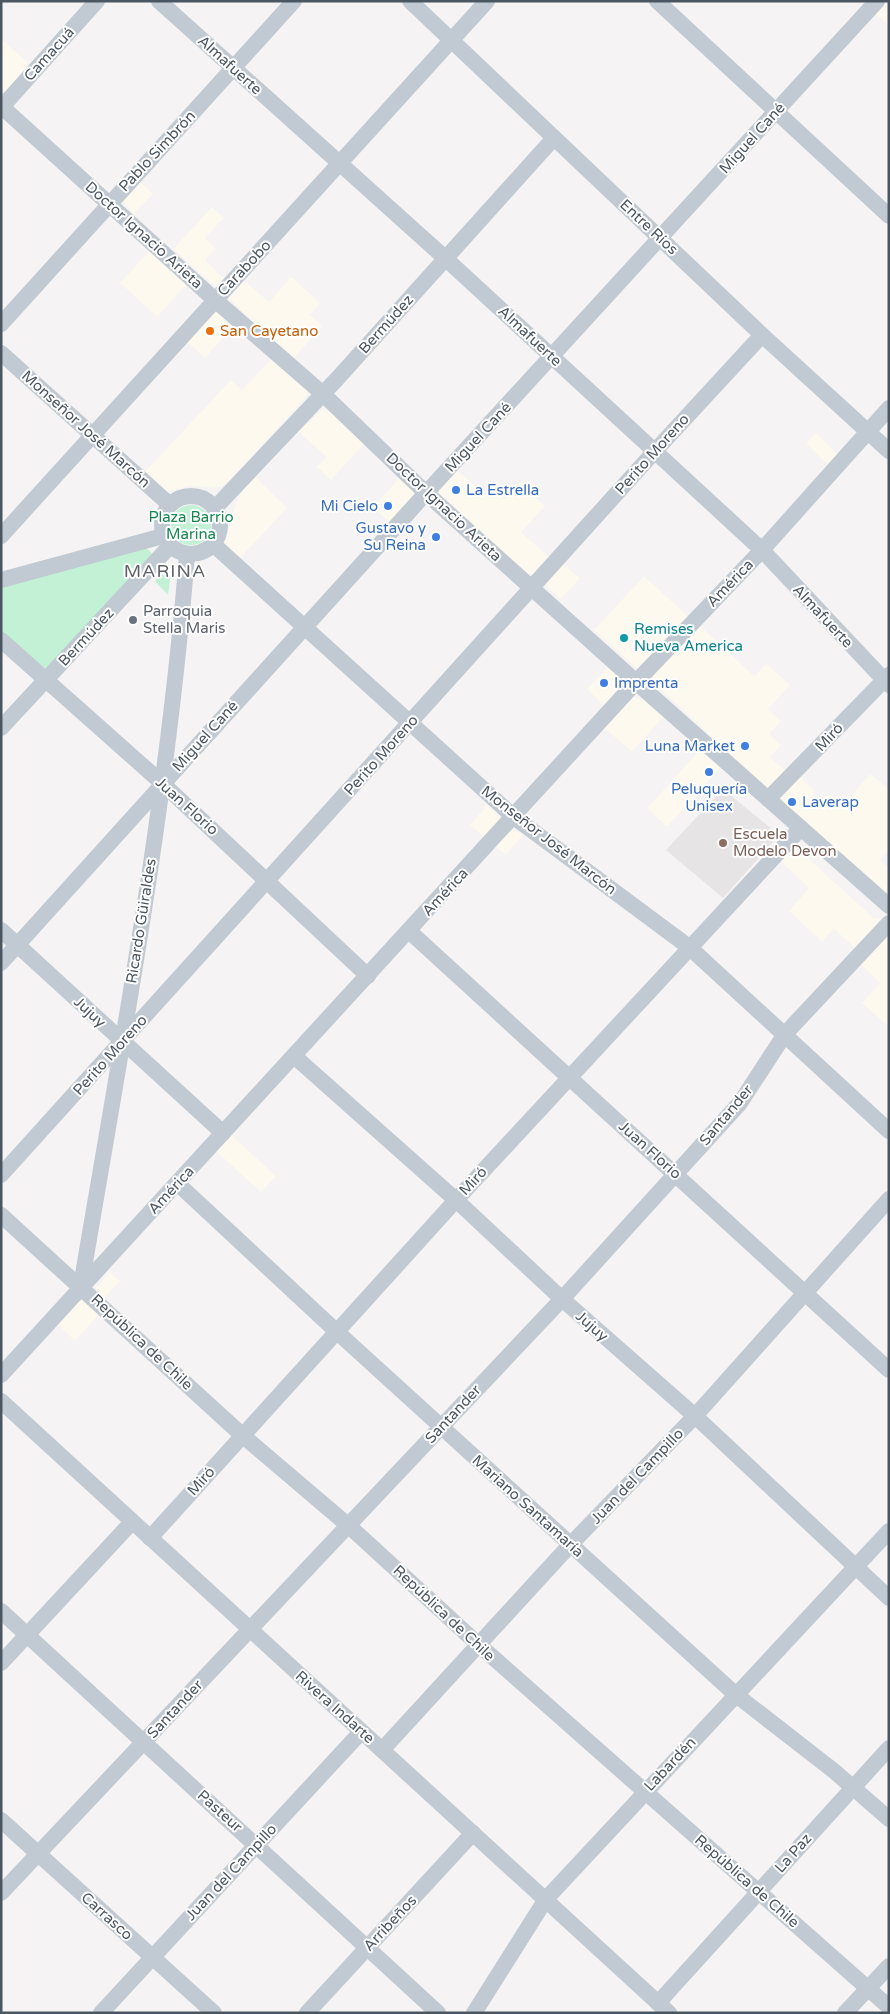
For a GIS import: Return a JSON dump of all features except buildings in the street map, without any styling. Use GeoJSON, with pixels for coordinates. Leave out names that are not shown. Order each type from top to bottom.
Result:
{"type":"FeatureCollection","features":[{"type":"Feature","properties":{"kind":"street","name":"Camacuá"},"geometry":{"type":"LineString","coordinates":[[2,107],[97,1]]}},
{"type":"Feature","properties":{"kind":"street","name":"Almafuerte"},"geometry":{"type":"LineString","coordinates":[[159,1],[445,258],[762,550],[887,680]]}},
{"type":"Feature","properties":{"kind":"street","name":"Pablo Simbrón"},"geometry":{"type":"LineString","coordinates":[[1,324],[294,1]]}},
{"type":"Feature","properties":{"kind":"street","name":"Entre Ríos"},"geometry":{"type":"LineString","coordinates":[[410,1],[661,237],[762,335],[889,451]]}},
{"type":"Feature","properties":{"kind":"street","name":"Carabobo"},"geometry":{"type":"LineString","coordinates":[[1,536],[487,1]]}},
{"type":"Feature","properties":{"kind":"street"},"geometry":{"type":"LineString","coordinates":[[657,1],[889,216]]}},
{"type":"Feature","properties":{"kind":"street","name":"Miguel Cané"},"geometry":{"type":"LineString","coordinates":[[1,964],[162,783],[877,1]]}},
{"type":"Feature","properties":{"kind":"street","name":"Doctor Ignacio Arieta"},"geometry":{"type":"LineString","coordinates":[[2,107],[215,300],[323,394],[426,493],[531,588],[889,906]]}},
{"type":"Feature","properties":{"kind":"street","name":"Bermúdez"},"geometry":{"type":"LineString","coordinates":[[214,509],[323,394],[554,138]]}},
{"type":"Feature","properties":{"kind":"street","name":"Perito Moreno"},"geometry":{"type":"LineString","coordinates":[[1,1175],[762,335]]}},
{"type":"Feature","properties":{"kind":"street","name":"Monseñor José Marcón"},"geometry":{"type":"LineString","coordinates":[[1,353],[170,505]]}},
{"type":"Feature","properties":{"kind":"street","name":"América"},"geometry":{"type":"LineString","coordinates":[[1,1375],[636,682],[762,550],[889,408]]}},
{"type":"Feature","properties":{"kind":"street"},"geometry":{"type":"LineString","coordinates":[[1,580],[167,542],[187,554],[202,552],[213,544],[220,529],[219,519],[214,509],[199,498],[189,496],[180,498],[170,505],[163,518],[167,542]]}},
{"type":"Feature","properties":{"kind":"street","name":"Bermúdez"},"geometry":{"type":"LineString","coordinates":[[1,728],[167,542]]}},
{"type":"Feature","properties":{"kind":"street","name":"Monseñor José Marcón"},"geometry":{"type":"LineString","coordinates":[[213,544],[514,817],[689,947],[889,1131]]}},
{"type":"Feature","properties":{"kind":"street","name":"Ricardo Güiraldes"},"geometry":{"type":"LineString","coordinates":[[81,1286],[123,1041],[162,783],[187,554]]}},
{"type":"Feature","properties":{"kind":"street","name":"Juan Florio"},"geometry":{"type":"LineString","coordinates":[[1,640],[162,783],[368,976]]}},
{"type":"Feature","properties":{"kind":"street","name":"Miró"},"geometry":{"type":"LineString","coordinates":[[768,799],[887,680]]}},
{"type":"Feature","properties":{"kind":"street","name":"Miró"},"geometry":{"type":"LineString","coordinates":[[150,1538],[456,1200],[801,828]]}},
{"type":"Feature","properties":{"kind":"street","name":"Santander"},"geometry":{"type":"LineString","coordinates":[[1,1893],[562,1299],[740,1103],[784,1034],[889,923]]}},
{"type":"Feature","properties":{"kind":"street","name":"Jujuy"},"geometry":{"type":"LineString","coordinates":[[1,930],[223,1133]]}},
{"type":"Feature","properties":{"kind":"street","name":"Juan Florio"},"geometry":{"type":"LineString","coordinates":[[409,931],[676,1173],[889,1370]]}},
{"type":"Feature","properties":{"kind":"street","name":"Jujuy"},"geometry":{"type":"LineString","coordinates":[[294,1056],[456,1200],[562,1299],[695,1416],[889,1598]]}},
{"type":"Feature","properties":{"kind":"street","name":"Mariano Santamaría"},"geometry":{"type":"LineString","coordinates":[[177,1183],[336,1331],[735,1694],[853,1787],[889,1819]]}},
{"type":"Feature","properties":{"kind":"street","name":"Juan del Campillo"},"geometry":{"type":"LineString","coordinates":[[382,1750],[570,1545],[695,1416],[889,1198]]}},
{"type":"Feature","properties":{"kind":"street","name":"República de Chile"},"geometry":{"type":"LineString","coordinates":[[1,1215],[242,1435],[349,1526],[479,1646],[644,1792],[759,1890],[889,2007]]}},
{"type":"Feature","properties":{"kind":"street","name":"Rivera Indarte"},"geometry":{"type":"LineString","coordinates":[[1,1401],[663,2008]]}},
{"type":"Feature","properties":{"kind":"street"},"geometry":{"type":"LineString","coordinates":[[1,1663],[132,1522]]}},
{"type":"Feature","properties":{"kind":"street","name":"Labardén"},"geometry":{"type":"LineString","coordinates":[[474,2013],[546,1899],[735,1694],[889,1531]]}},
{"type":"Feature","properties":{"kind":"street","name":"Pasteur"},"geometry":{"type":"LineString","coordinates":[[1,1611],[438,2013]]}},
{"type":"Feature","properties":{"kind":"street","name":"Juan del Campillo"},"geometry":{"type":"LineString","coordinates":[[101,2013],[361,1732]]}},
{"type":"Feature","properties":{"kind":"street","name":"La Paz"},"geometry":{"type":"LineString","coordinates":[[663,2008],[759,1890],[889,1748]]}},
{"type":"Feature","properties":{"kind":"street","name":"Carrasco"},"geometry":{"type":"LineString","coordinates":[[1,1820],[214,2013]]}},
{"type":"Feature","properties":{"kind":"street","name":"Arribeños"},"geometry":{"type":"LineString","coordinates":[[307,2013],[473,1833]]}},
{"type":"Feature","properties":{"kind":"street"},"geometry":{"type":"LineString","coordinates":[[845,2013],[889,1966]]}},
{"type":"Feature","properties":{"kind":"shaded area"},"geometry":{"type":"Polygon","coordinates":[[[881,1],[889,1],[889,25],[873,12],[881,1]]]}},
{"type":"Feature","properties":{"kind":"shaded area"},"geometry":{"type":"Polygon","coordinates":[[[1,38],[31,66],[7,92],[2,92],[1,38]]]}},
{"type":"Feature","properties":{"kind":"shaded area"},"geometry":{"type":"Polygon","coordinates":[[[137,179],[153,194],[134,214],[122,200],[137,179]]]}},
{"type":"Feature","properties":{"kind":"shaded area"},"geometry":{"type":"Polygon","coordinates":[[[212,207],[224,218],[205,238],[216,248],[205,260],[226,280],[217,286],[212,284],[173,249],[212,207]]]}},
{"type":"Feature","properties":{"kind":"shaded area"},"geometry":{"type":"Polygon","coordinates":[[[151,249],[188,283],[157,317],[120,283],[151,249]]]}},
{"type":"Feature","properties":{"kind":"shaded area"},"geometry":{"type":"Polygon","coordinates":[[[291,277],[320,303],[310,315],[322,326],[294,358],[229,299],[228,295],[242,279],[269,302],[291,277]]]}},
{"type":"Feature","properties":{"kind":"shaded area"},"geometry":{"type":"Polygon","coordinates":[[[216,311],[235,325],[205,358],[186,341],[216,311]]]}},
{"type":"Feature","properties":{"kind":"shaded area"},"geometry":{"type":"Polygon","coordinates":[[[272,359],[307,390],[307,396],[226,484],[217,488],[189,486],[167,492],[143,474],[231,380],[242,390],[272,359]]]}},
{"type":"Feature","properties":{"kind":"shaded area"},"geometry":{"type":"Polygon","coordinates":[[[322,409],[329,411],[365,443],[331,480],[317,467],[326,457],[299,432],[322,409]]]}},
{"type":"Feature","properties":{"kind":"shaded area"},"geometry":{"type":"Polygon","coordinates":[[[816,433],[840,457],[830,467],[806,443],[816,433]]]}},
{"type":"Feature","properties":{"kind":"shaded area"},"geometry":{"type":"Polygon","coordinates":[[[455,468],[485,495],[492,487],[505,498],[519,483],[545,506],[521,532],[553,561],[537,574],[527,574],[439,493],[438,488],[455,468]]]}},
{"type":"Feature","properties":{"kind":"shaded area"},"geometry":{"type":"Polygon","coordinates":[[[401,476],[415,491],[414,495],[390,523],[373,507],[401,476]]]}},
{"type":"Feature","properties":{"kind":"shaded area"},"geometry":{"type":"Polygon","coordinates":[[[255,477],[287,508],[238,560],[224,544],[237,501],[243,490],[255,477]]]}},
{"type":"Feature","properties":{"kind":"shaded area"},"geometry":{"type":"Polygon","coordinates":[[[562,563],[580,578],[561,599],[548,588],[546,581],[562,563]]]}},
{"type":"Feature","properties":{"kind":"shaded area"},"geometry":{"type":"Polygon","coordinates":[[[644,576],[690,618],[637,669],[594,630],[644,576]]]}},
{"type":"Feature","properties":{"kind":"shaded area"},"geometry":{"type":"Polygon","coordinates":[[[699,625],[754,676],[766,664],[790,685],[768,709],[781,721],[769,734],[781,745],[770,757],[789,774],[770,788],[767,788],[653,682],[654,673],[699,625]]]}},
{"type":"Feature","properties":{"kind":"shaded area"},"geometry":{"type":"Polygon","coordinates":[[[608,667],[623,681],[624,687],[607,709],[587,689],[608,667]]]}},
{"type":"Feature","properties":{"kind":"shaded area"},"geometry":{"type":"Polygon","coordinates":[[[634,697],[644,700],[663,717],[632,752],[604,728],[634,697]]]}},
{"type":"Feature","properties":{"kind":"shaded area"},"geometry":{"type":"Polygon","coordinates":[[[700,750],[720,768],[667,827],[647,808],[700,750]]]}},
{"type":"Feature","properties":{"kind":"shaded area"},"geometry":{"type":"Polygon","coordinates":[[[870,774],[889,789],[889,850],[880,860],[889,868],[889,902],[781,803],[783,795],[800,777],[816,792],[812,797],[819,803],[828,793],[842,806],[870,774]]]}},
{"type":"Feature","properties":{"kind":"shaded area","name":"Escuela Modelo Devon"},"geometry":{"type":"Polygon","coordinates":[[[723,789],[779,835],[723,898],[666,850],[723,789]]]}},
{"type":"Feature","properties":{"kind":"shaded area"},"geometry":{"type":"Polygon","coordinates":[[[487,805],[498,815],[501,821],[487,840],[470,825],[487,805]]]}},
{"type":"Feature","properties":{"kind":"shaded area"},"geometry":{"type":"Polygon","coordinates":[[[515,830],[523,835],[506,855],[495,846],[508,832],[515,830]]]}},
{"type":"Feature","properties":{"kind":"shaded area"},"geometry":{"type":"Polygon","coordinates":[[[793,845],[802,845],[799,850],[874,918],[882,918],[857,950],[834,929],[822,942],[789,911],[809,888],[779,860],[793,845]]]}},
{"type":"Feature","properties":{"kind":"shaded area"},"geometry":{"type":"Polygon","coordinates":[[[889,935],[889,1027],[862,1003],[880,983],[860,964],[889,935]]]}},
{"type":"Feature","properties":{"kind":"shaded area"},"geometry":{"type":"Polygon","coordinates":[[[231,1135],[276,1176],[261,1192],[216,1151],[231,1135]]]}},
{"type":"Feature","properties":{"kind":"shaded area"},"geometry":{"type":"Polygon","coordinates":[[[109,1272],[120,1281],[104,1298],[94,1286],[99,1285],[109,1272]]]}},
{"type":"Feature","properties":{"kind":"shaded area"},"geometry":{"type":"Polygon","coordinates":[[[81,1298],[102,1311],[75,1341],[56,1323],[81,1298]]]}},
{"type":"Feature","properties":{"kind":"green space","name":"Plaza Barrio Marina"},"geometry":{"type":"Polygon","coordinates":[[[191,505],[202,508],[208,514],[211,525],[208,536],[202,542],[191,545],[180,542],[174,536],[171,525],[174,514],[180,508],[191,505]]]}},
{"type":"Feature","properties":{"kind":"green space"},"geometry":{"type":"Polygon","coordinates":[[[146,548],[151,552],[151,558],[50,666],[45,668],[1,635],[1,586],[146,548]]]}},
{"type":"Feature","properties":{"kind":"green space"},"geometry":{"type":"Polygon","coordinates":[[[171,573],[168,595],[155,581],[158,576],[171,573]]]}},
{"type":"Feature","properties":{"kind":"place","name":"San Cayetano"},"geometry":{"type":"Point","coordinates":[210,331]}},
{"type":"Feature","properties":{"kind":"place","name":"La Estrella"},"geometry":{"type":"Point","coordinates":[456,490]}},
{"type":"Feature","properties":{"kind":"place","name":"Mi Cielo"},"geometry":{"type":"Point","coordinates":[388,506]}},
{"type":"Feature","properties":{"kind":"place","name":"Gustavo y Su Reina"},"geometry":{"type":"Point","coordinates":[436,537]}},
{"type":"Feature","properties":{"kind":"place","name":"Parroquia Stella Maris"},"geometry":{"type":"Point","coordinates":[133,620]}},
{"type":"Feature","properties":{"kind":"place","name":"Remises Nueva America"},"geometry":{"type":"Point","coordinates":[624,638]}},
{"type":"Feature","properties":{"kind":"place","name":"Imprenta"},"geometry":{"type":"Point","coordinates":[604,683]}},
{"type":"Feature","properties":{"kind":"place","name":"Luna Market"},"geometry":{"type":"Point","coordinates":[745,746]}},
{"type":"Feature","properties":{"kind":"place","name":"Peluquería Unisex"},"geometry":{"type":"Point","coordinates":[709,772]}},
{"type":"Feature","properties":{"kind":"place","name":"Laverap"},"geometry":{"type":"Point","coordinates":[792,802]}},
{"type":"Feature","properties":{"kind":"place","name":"Escuela Modelo Devon"},"geometry":{"type":"Point","coordinates":[723,843]}},
{"type":"Feature","properties":{"kind":"district","name":"MARINA"},"geometry":{"type":"Point","coordinates":[165,571]}}]}
